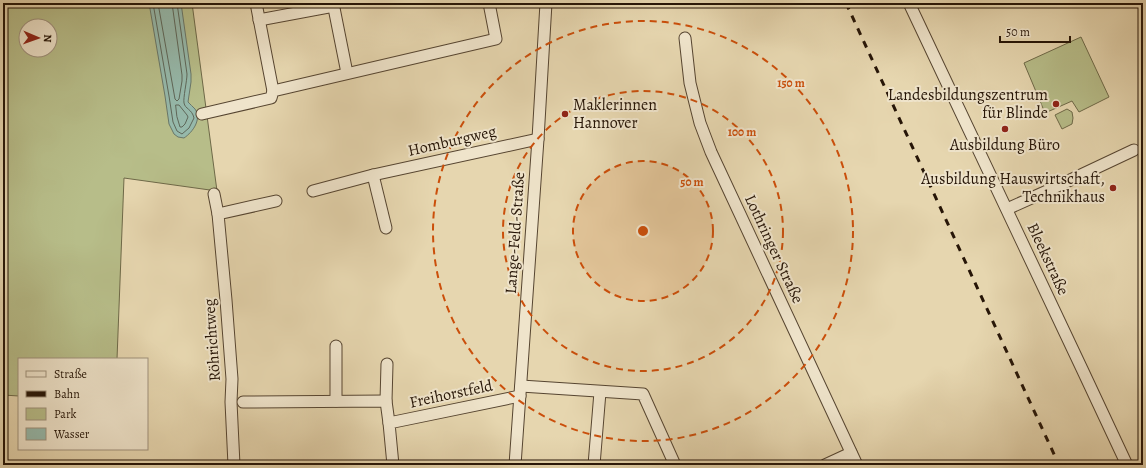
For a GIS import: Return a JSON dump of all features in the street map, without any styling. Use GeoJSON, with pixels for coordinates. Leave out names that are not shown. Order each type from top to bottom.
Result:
{"type":"FeatureCollection","features":[{"type":"Feature","properties":{"kind":"street"},"geometry":{"type":"LineString","coordinates":[[202,114],[272,98],[273,91],[256,3]]}},
{"type":"Feature","properties":{"kind":"street"},"geometry":{"type":"LineString","coordinates":[[273,91],[496,39],[489,3]]}},
{"type":"Feature","properties":{"kind":"street","name":"Lange-Feld-Straße"},"geometry":{"type":"LineString","coordinates":[[515,465],[546,3]]}},
{"type":"Feature","properties":{"kind":"street","name":"Bleekstraße"},"geometry":{"type":"LineString","coordinates":[[909,3],[1127,465]]}},
{"type":"Feature","properties":{"kind":"street"},"geometry":{"type":"LineString","coordinates":[[259,20],[334,4],[347,73]]}},
{"type":"Feature","properties":{"kind":"street","name":"Lothringer Straße"},"geometry":{"type":"LineString","coordinates":[[685,38],[690,83],[700,123],[711,152],[851,453],[858,465]]}},
{"type":"Feature","properties":{"kind":"street","name":"Homburgweg"},"geometry":{"type":"LineString","coordinates":[[313,191],[374,175],[538,139]]}},
{"type":"Feature","properties":{"kind":"street"},"geometry":{"type":"LineString","coordinates":[[1007,208],[1134,150]]}},
{"type":"Feature","properties":{"kind":"street"},"geometry":{"type":"LineString","coordinates":[[374,175],[386,228]]}},
{"type":"Feature","properties":{"kind":"street","name":"Röhrichtweg"},"geometry":{"type":"LineString","coordinates":[[214,194],[218,214],[232,379],[231,402],[234,465]]}},
{"type":"Feature","properties":{"kind":"street"},"geometry":{"type":"LineString","coordinates":[[218,214],[276,201]]}},
{"type":"Feature","properties":{"kind":"street"},"geometry":{"type":"LineString","coordinates":[[336,346],[336,401]]}},
{"type":"Feature","properties":{"kind":"street","name":"Freihorstfeld"},"geometry":{"type":"LineString","coordinates":[[387,364],[386,401],[393,465]]}},
{"type":"Feature","properties":{"kind":"street","name":"Freihorstfeld"},"geometry":{"type":"LineString","coordinates":[[389,423],[520,391],[642,394],[675,465]]}},
{"type":"Feature","properties":{"kind":"street"},"geometry":{"type":"LineString","coordinates":[[594,465],[600,392]]}},
{"type":"Feature","properties":{"kind":"street","name":"Freihorstfeld"},"geometry":{"type":"LineString","coordinates":[[243,402],[386,401]]}},
{"type":"Feature","properties":{"kind":"street"},"geometry":{"type":"LineString","coordinates":[[825,465],[851,453]]}},
{"type":"Feature","properties":{"kind":"green space"},"geometry":{"type":"Polygon","coordinates":[[[3,3],[192,3],[217,191],[124,178],[117,358],[18,358],[18,396],[3,395],[3,3]]]}},
{"type":"Feature","properties":{"kind":"green space"},"geometry":{"type":"Polygon","coordinates":[[[1081,37],[1109,97],[1079,112],[1072,101],[1045,113],[1024,63],[1081,37]]]}},
{"type":"Feature","properties":{"kind":"green space"},"geometry":{"type":"Polygon","coordinates":[[[1067,109],[1072,112],[1072,124],[1062,129],[1055,115],[1067,109]]]}},
{"type":"Feature","properties":{"kind":"water"},"geometry":{"type":"Polygon","coordinates":[[[149,3],[181,3],[191,74],[188,102],[195,109],[198,117],[196,125],[184,138],[178,137],[174,134],[169,124],[149,3]]]}},
{"type":"Feature","properties":{"kind":"railway"},"geometry":{"type":"LineString","coordinates":[[846,3],[1059,465]]}},
{"type":"Feature","properties":{"kind":"place","name":"Landesbildungszentrum für Blinde"},"geometry":{"type":"Point","coordinates":[1056,104]}},
{"type":"Feature","properties":{"kind":"place","name":"Maklerinnen Hannover"},"geometry":{"type":"Point","coordinates":[565,114]}},
{"type":"Feature","properties":{"kind":"place","name":"Ausbildung Büro"},"geometry":{"type":"Point","coordinates":[1005,129]}},
{"type":"Feature","properties":{"kind":"place","name":"Ausbildung Hauswirtschaft, Technikhaus"},"geometry":{"type":"Point","coordinates":[1113,188]}}]}
